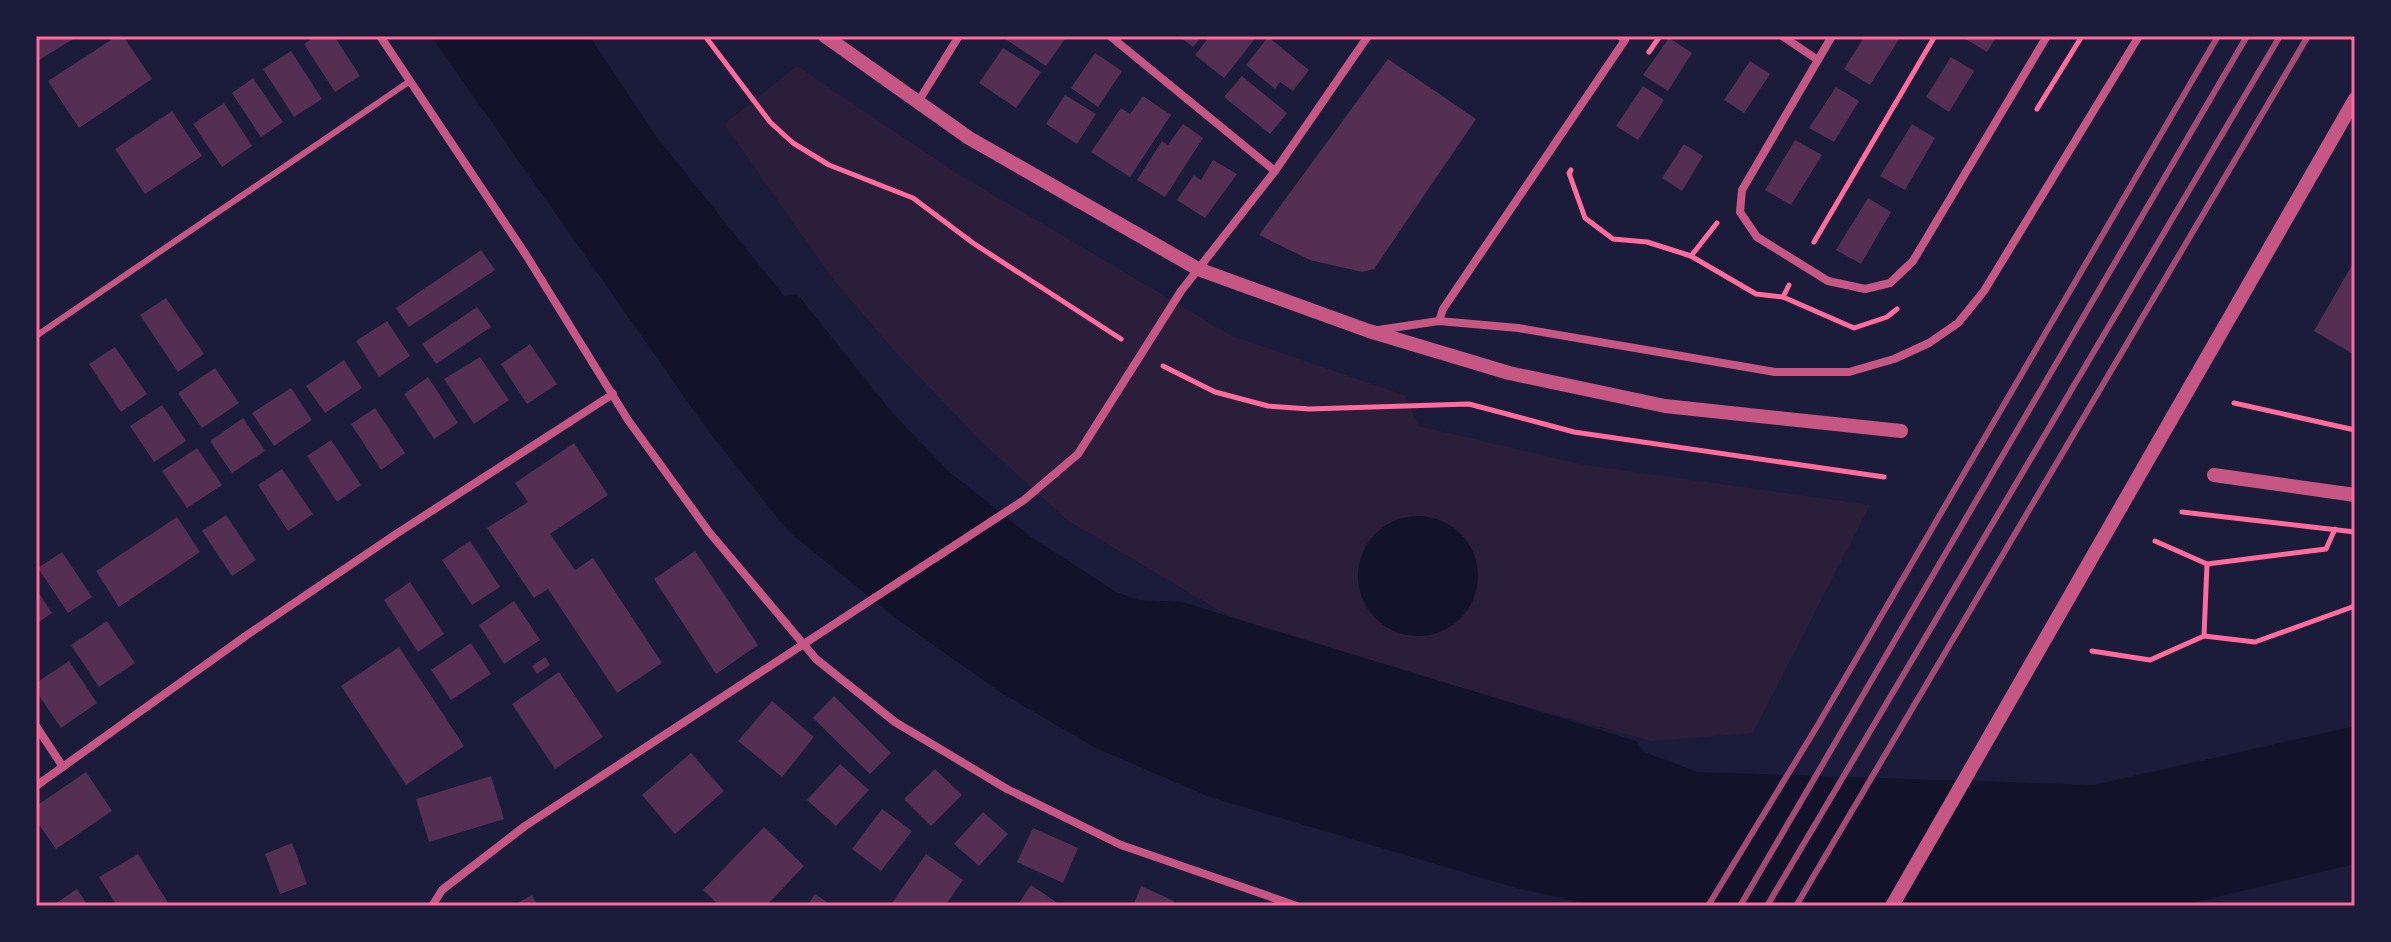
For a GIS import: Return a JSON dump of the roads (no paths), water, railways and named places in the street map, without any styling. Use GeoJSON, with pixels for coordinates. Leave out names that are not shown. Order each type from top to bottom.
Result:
{"type":"FeatureCollection","features":[{"type":"Feature","properties":{"kind":"street"},"geometry":{"type":"LineString","coordinates":[[380,36],[526,255],[613,394],[709,532],[802,646],[895,722],[1007,789],[1121,845],[1297,906]]}},
{"type":"Feature","properties":{"kind":"street"},"geometry":{"type":"LineString","coordinates":[[825,36],[969,138],[1198,269],[1369,331],[1509,373],[1665,406],[1901,431]]}},
{"type":"Feature","properties":{"kind":"street"},"geometry":{"type":"LineString","coordinates":[[918,102],[959,36]]}},
{"type":"Feature","properties":{"kind":"street"},"geometry":{"type":"LineString","coordinates":[[1110,36],[1275,171]]}},
{"type":"Feature","properties":{"kind":"street"},"geometry":{"type":"LineString","coordinates":[[432,906],[442,890],[525,826],[1024,500],[1078,454],[1181,291],[1275,171],[1368,36]]}},
{"type":"Feature","properties":{"kind":"street"},"geometry":{"type":"LineString","coordinates":[[1439,321],[1443,309],[1625,40],[1620,36]]}},
{"type":"Feature","properties":{"kind":"street"},"geometry":{"type":"LineString","coordinates":[[1782,36],[1818,60]]}},
{"type":"Feature","properties":{"kind":"street"},"geometry":{"type":"LineString","coordinates":[[1832,36],[1742,190],[1740,212],[1757,237],[1828,281],[1865,289],[1890,283],[1913,261],[2047,36]]}},
{"type":"Feature","properties":{"kind":"street"},"geometry":{"type":"LineString","coordinates":[[1369,331],[1439,321],[1518,328],[1775,372],[1849,372],[1894,359],[1929,343],[1958,323],[1984,291],[2139,36]]}},
{"type":"Feature","properties":{"kind":"street"},"geometry":{"type":"LineString","coordinates":[[1892,906],[2355,99]]}},
{"type":"Feature","properties":{"kind":"street"},"geometry":{"type":"LineString","coordinates":[[36,786],[247,635],[396,534],[613,394]]}},
{"type":"Feature","properties":{"kind":"street"},"geometry":{"type":"LineString","coordinates":[[2214,475],[2355,495]]}},
{"type":"Feature","properties":{"kind":"street"},"geometry":{"type":"LineString","coordinates":[[36,726],[63,767]]}},
{"type":"Feature","properties":{"kind":"lane"},"geometry":{"type":"LineString","coordinates":[[36,336],[410,81]]}},
{"type":"Feature","properties":{"kind":"railway"},"geometry":{"type":"LineString","coordinates":[[1708,906],[1819,723],[2218,36]]}},
{"type":"Feature","properties":{"kind":"railway"},"geometry":{"type":"LineString","coordinates":[[1740,906],[2247,36]]}},
{"type":"Feature","properties":{"kind":"railway"},"geometry":{"type":"LineString","coordinates":[[1767,906],[2280,36]]}},
{"type":"Feature","properties":{"kind":"railway"},"geometry":{"type":"LineString","coordinates":[[1796,906],[2308,36]]}}]}
